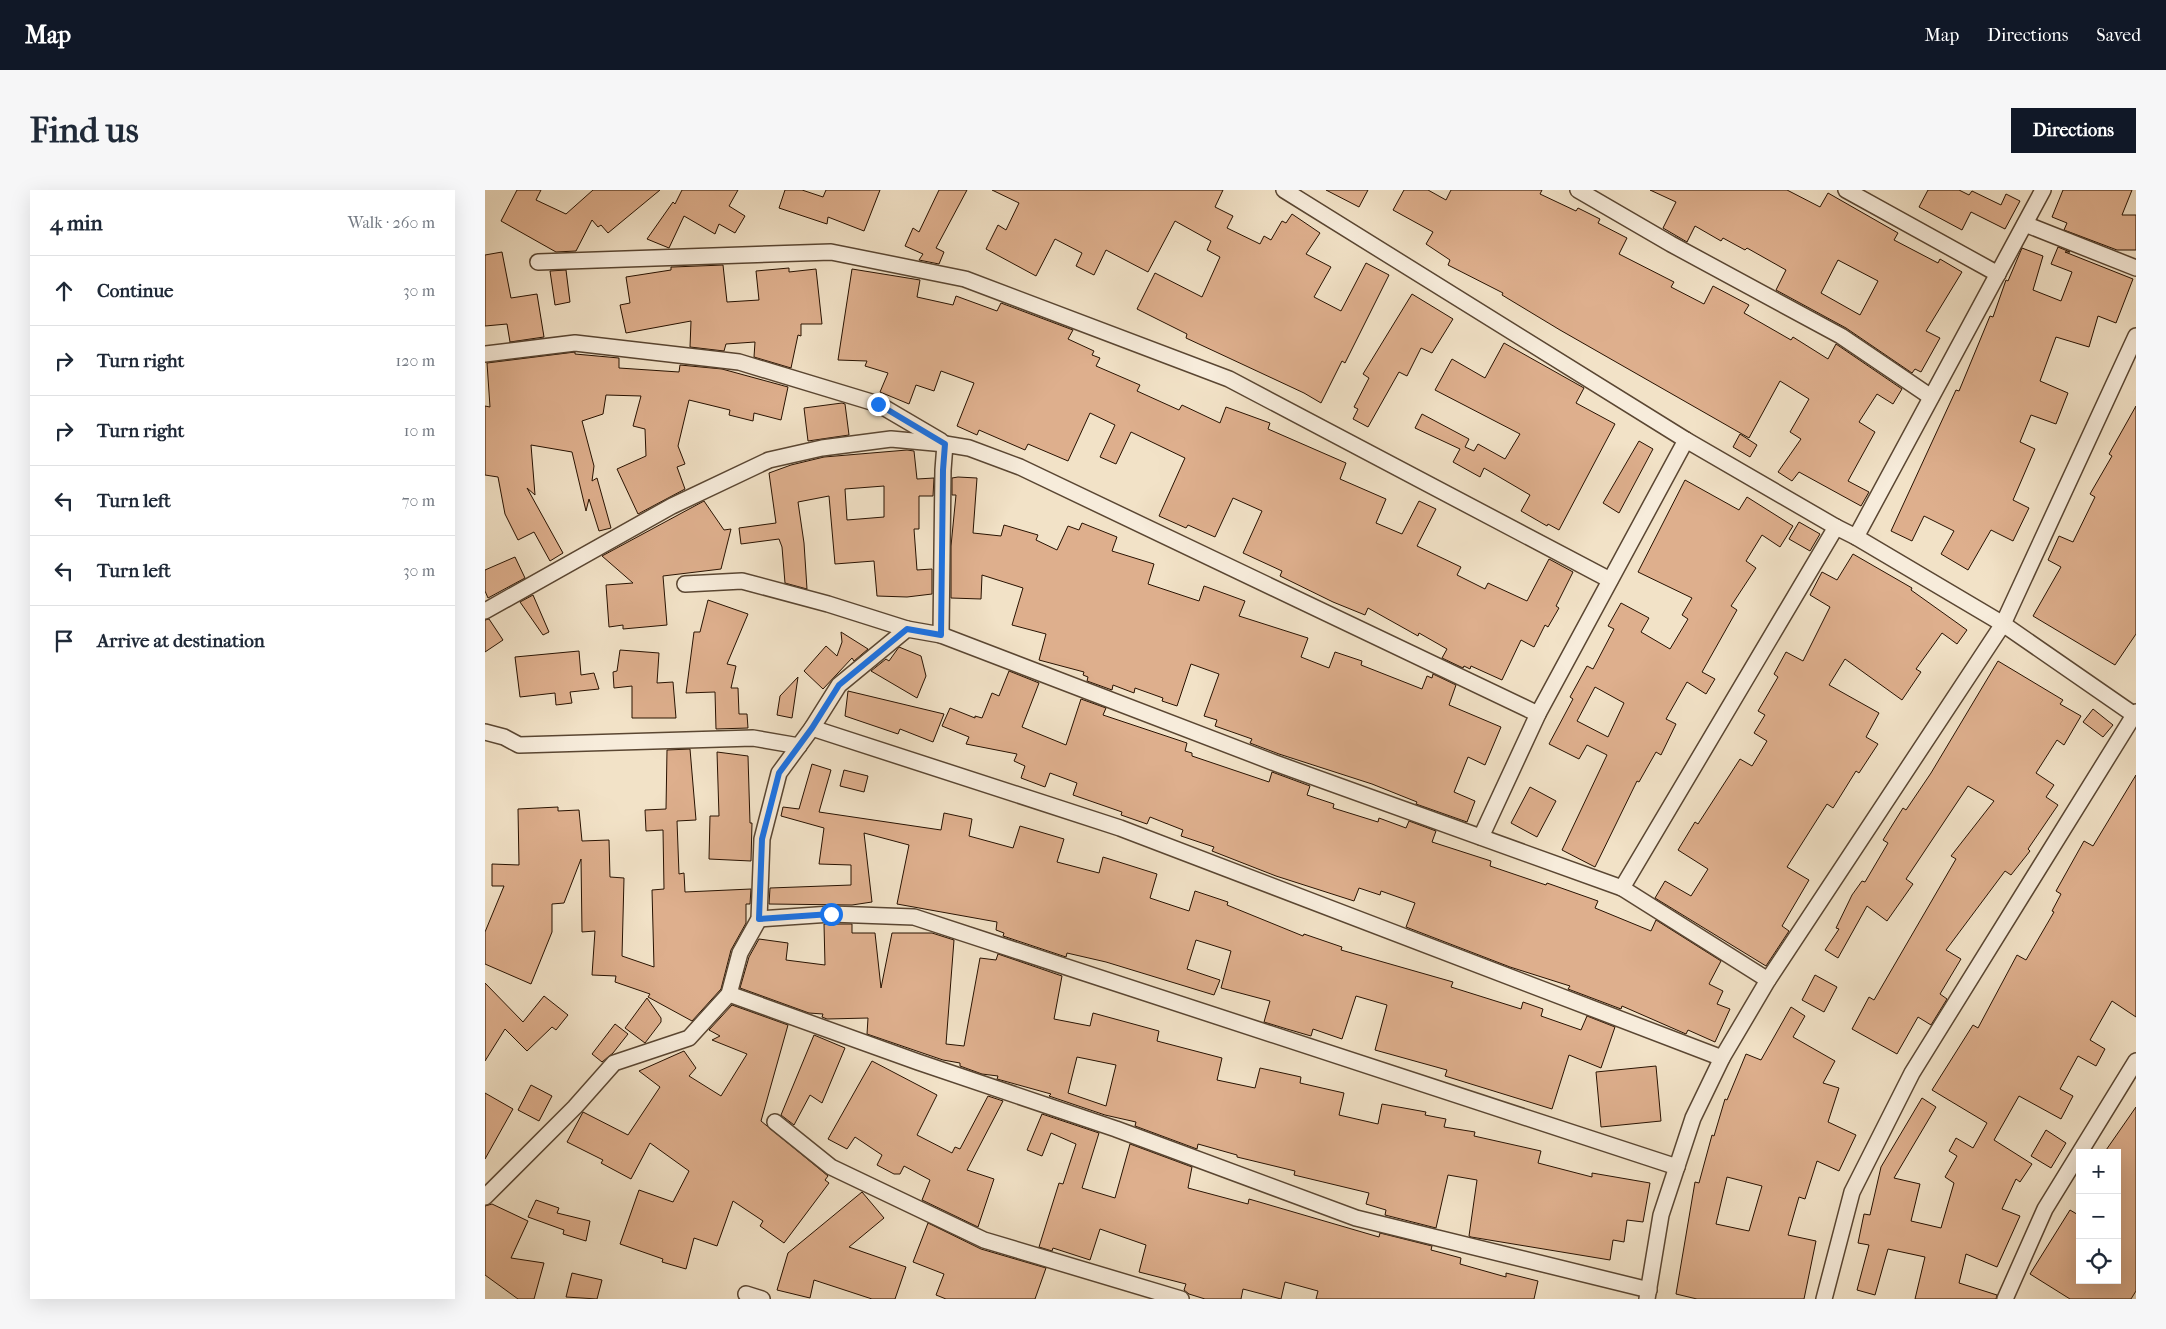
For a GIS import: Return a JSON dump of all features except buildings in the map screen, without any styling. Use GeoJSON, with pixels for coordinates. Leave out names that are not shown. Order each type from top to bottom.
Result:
{"type":"FeatureCollection","features":[{"type":"Feature","properties":{"kind":"street"},"geometry":{"type":"LineString","coordinates":[[1284,190],[1686,440],[2003,624],[2135,714],[1912,1073],[1852,1192],[1824,1299]]}},
{"type":"Feature","properties":{"kind":"street"},"geometry":{"type":"LineString","coordinates":[[1578,190],[1671,244],[1841,336],[1931,397]]}},
{"type":"Feature","properties":{"kind":"street"},"geometry":{"type":"LineString","coordinates":[[1846,190],[1998,274]]}},
{"type":"Feature","properties":{"kind":"street"},"geometry":{"type":"LineString","coordinates":[[1856,537],[2043,190]]}},
{"type":"Feature","properties":{"kind":"street"},"geometry":{"type":"LineString","coordinates":[[2025,224],[2136,268]]}},
{"type":"Feature","properties":{"kind":"street"},"geometry":{"type":"LineString","coordinates":[[538,262],[831,252],[965,279],[1229,379],[1611,580]]}},
{"type":"Feature","properties":{"kind":"street"},"geometry":{"type":"LineString","coordinates":[[729,994],[918,1062],[1116,1129],[1356,1218],[1648,1295],[1661,1214],[1693,1118],[1722,1058],[1768,980],[2003,624],[2136,336]]}},
{"type":"Feature","properties":{"kind":"street"},"geometry":{"type":"LineString","coordinates":[[485,354],[575,343],[739,362],[878,404],[945,444]]}},
{"type":"Feature","properties":{"kind":"street"},"geometry":{"type":"LineString","coordinates":[[485,611],[672,506],[769,460],[822,448],[891,439],[945,444],[969,448],[1020,468],[1539,714]]}},
{"type":"Feature","properties":{"kind":"street"},"geometry":{"type":"LineString","coordinates":[[1481,837],[1539,714],[1686,440]]}},
{"type":"Feature","properties":{"kind":"street"},"geometry":{"type":"LineString","coordinates":[[941,635],[945,444]]}},
{"type":"Feature","properties":{"kind":"street"},"geometry":{"type":"LineString","coordinates":[[1622,888],[1836,527]]}},
{"type":"Feature","properties":{"kind":"street"},"geometry":{"type":"LineString","coordinates":[[685,584],[742,581],[828,604],[907,629],[941,635],[1266,759],[1622,888],[1768,980]]}},
{"type":"Feature","properties":{"kind":"street"},"geometry":{"type":"LineString","coordinates":[[485,1197],[575,1107],[614,1063],[689,1038],[729,994],[741,953],[759,919],[762,839],[779,773],[812,728],[839,685],[907,629]]}},
{"type":"Feature","properties":{"kind":"street"},"geometry":{"type":"LineString","coordinates":[[812,728],[1120,828],[1722,1058]]}},
{"type":"Feature","properties":{"kind":"street"},"geometry":{"type":"LineString","coordinates":[[485,732],[504,737],[519,745],[753,738],[799,746]]}},
{"type":"Feature","properties":{"kind":"street"},"geometry":{"type":"LineString","coordinates":[[759,919],[831,914],[914,917],[1677,1167]]}},
{"type":"Feature","properties":{"kind":"street"},"geometry":{"type":"LineString","coordinates":[[2005,1299],[2045,1209],[2136,1061]]}},
{"type":"Feature","properties":{"kind":"street"},"geometry":{"type":"LineString","coordinates":[[775,1122],[831,1167],[984,1240],[1181,1299]]}},
{"type":"Feature","properties":{"kind":"street"},"geometry":{"type":"LineString","coordinates":[[746,1294],[762,1299]]}},
{"type":"Feature","properties":{"kind":"route"},"geometry":{"type":"LineString","coordinates":[[831,914],[759,919],[762,839],[779,773],[812,728],[839,685],[907,629],[941,635],[945,444],[878,404]]}}]}
